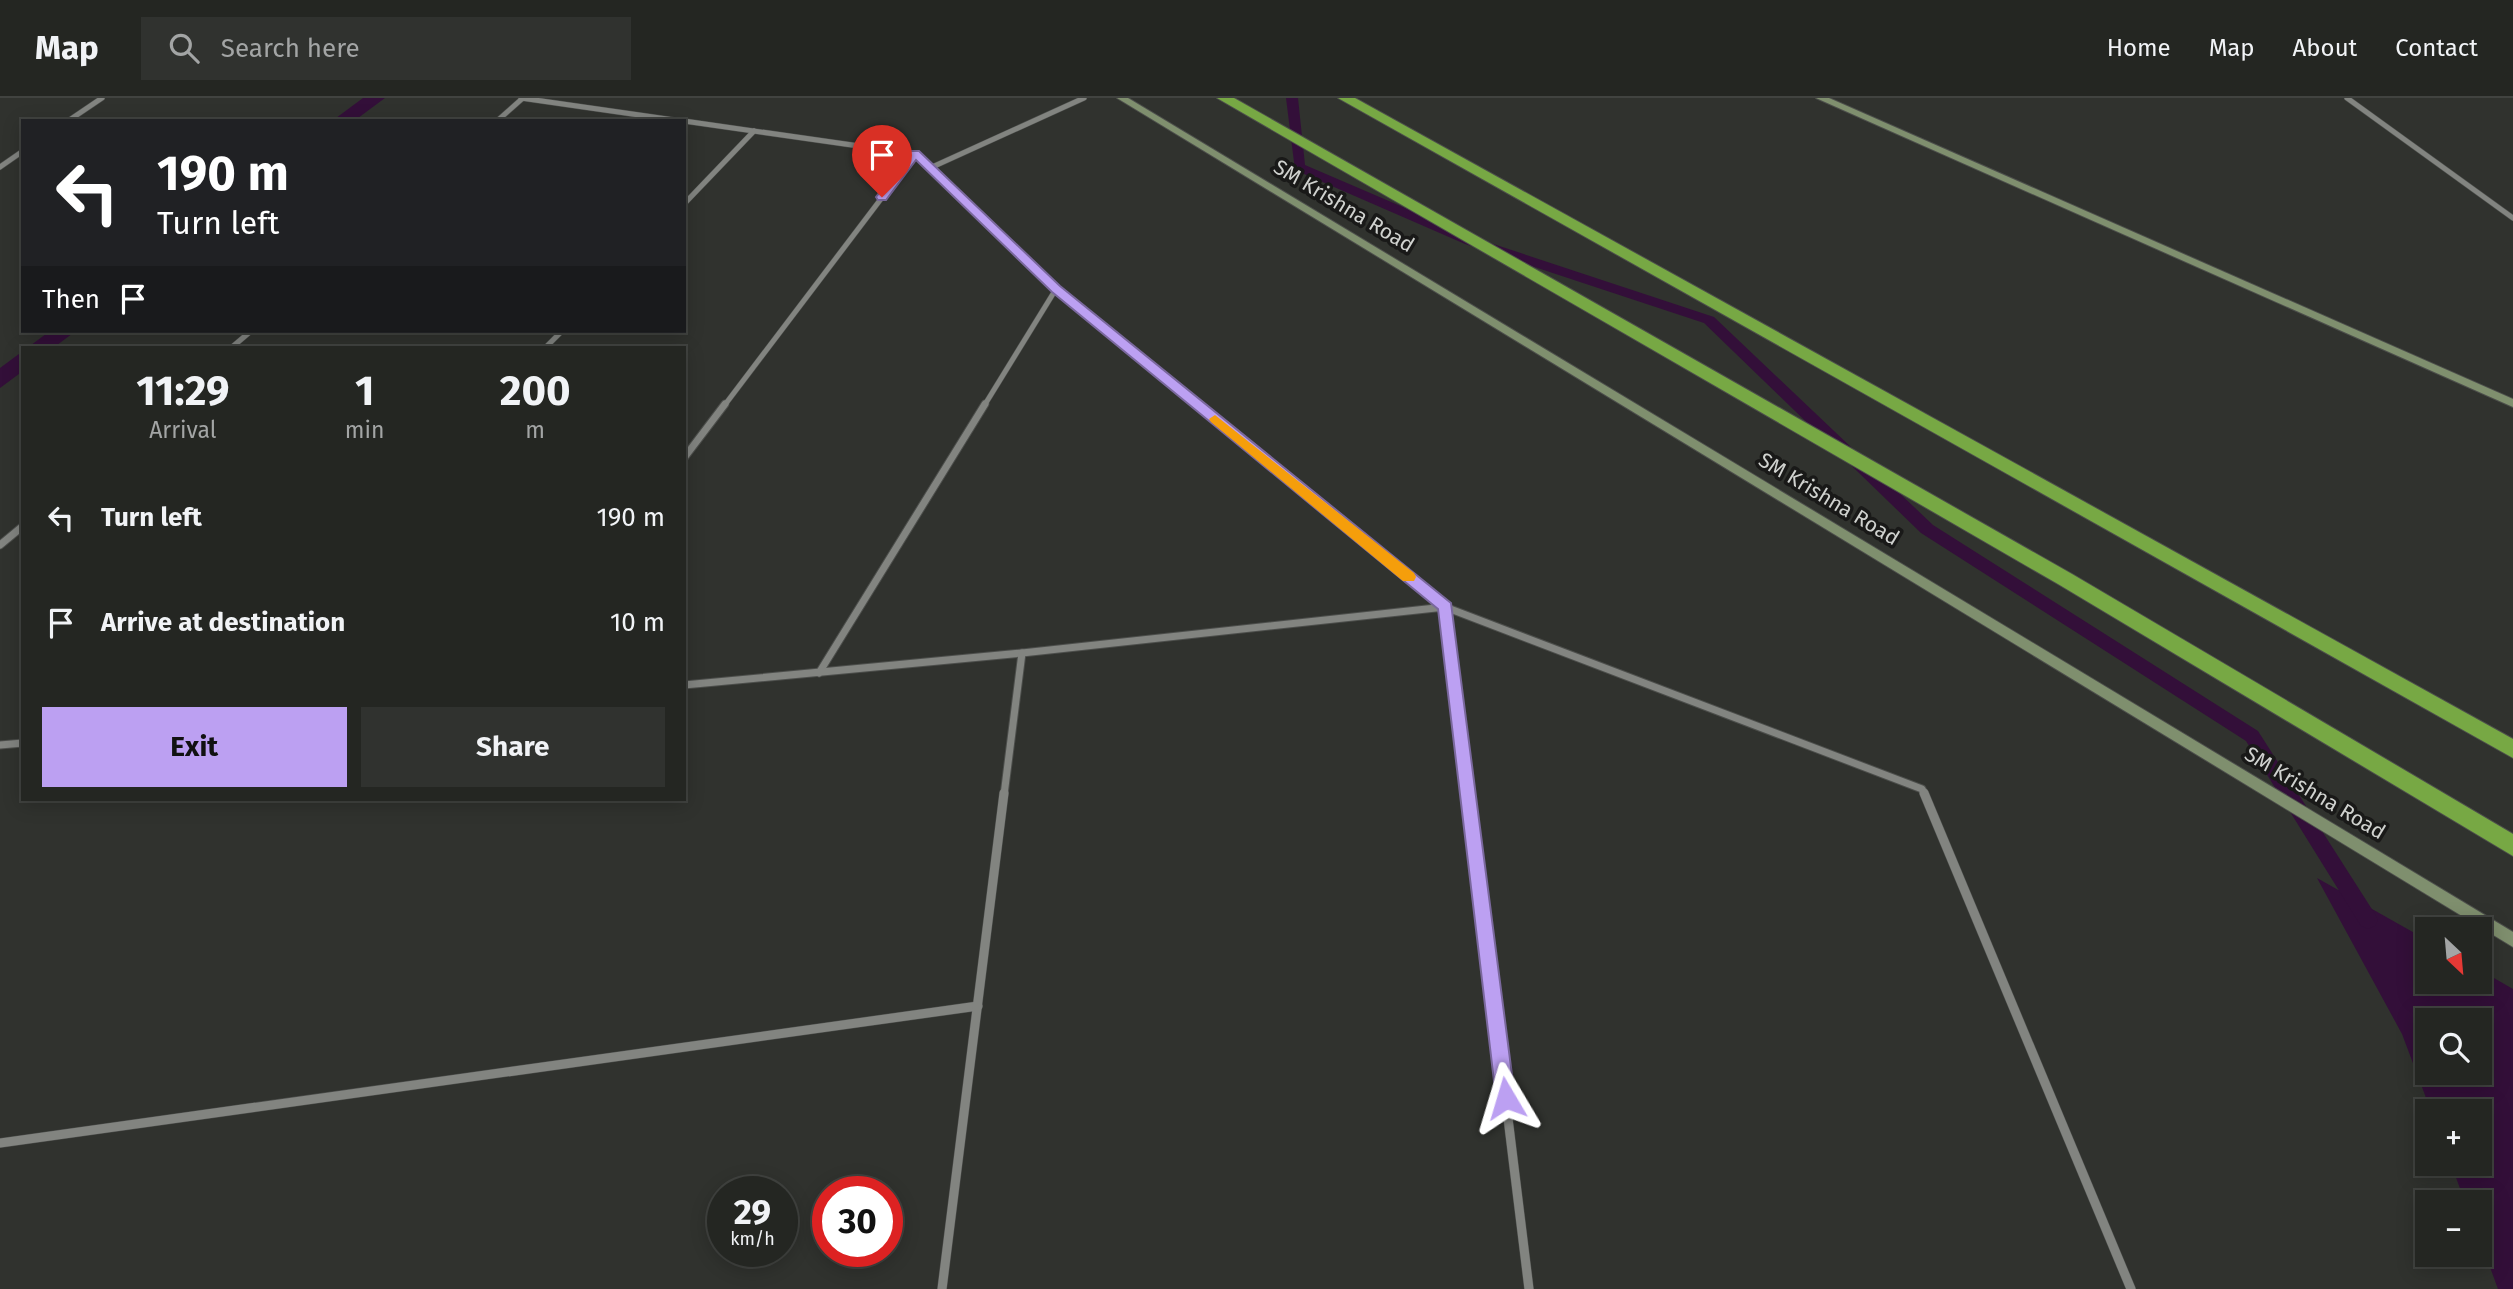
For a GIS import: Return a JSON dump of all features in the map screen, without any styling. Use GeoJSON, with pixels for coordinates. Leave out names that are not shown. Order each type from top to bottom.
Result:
{"type":"FeatureCollection","features":[{"type":"Feature","properties":{"kind":"highway","name":"SM Krishna Road"},"geometry":{"type":"LineString","coordinates":[[1224,98],[2065,579],[2513,846]]}},
{"type":"Feature","properties":{"kind":"highway"},"geometry":{"type":"LineString","coordinates":[[1345,98],[2513,749]]}},
{"type":"Feature","properties":{"kind":"street"},"geometry":{"type":"LineString","coordinates":[[71,119],[102,98]]}},
{"type":"Feature","properties":{"kind":"street"},"geometry":{"type":"LineString","coordinates":[[499,119],[522,98],[668,119]]}},
{"type":"Feature","properties":{"kind":"street"},"geometry":{"type":"LineString","coordinates":[[930,168],[1084,98]]}},
{"type":"Feature","properties":{"kind":"street","name":"SM Krishna Road"},"geometry":{"type":"LineString","coordinates":[[1122,98],[2513,940]]}},
{"type":"Feature","properties":{"kind":"street"},"geometry":{"type":"LineString","coordinates":[[1821,98],[2513,403]]}},
{"type":"Feature","properties":{"kind":"street"},"geometry":{"type":"LineString","coordinates":[[2347,98],[2513,218]]}},
{"type":"Feature","properties":{"kind":"street"},"geometry":{"type":"LineString","coordinates":[[686,122],[915,154],[1056,289],[1445,607],[1922,789],[2132,1289]]}},
{"type":"Feature","properties":{"kind":"street"},"geometry":{"type":"LineString","coordinates":[[686,202],[754,131]]}},
{"type":"Feature","properties":{"kind":"street"},"geometry":{"type":"LineString","coordinates":[[0,167],[21,152]]}},
{"type":"Feature","properties":{"kind":"street"},"geometry":{"type":"LineString","coordinates":[[686,455],[915,154]]}},
{"type":"Feature","properties":{"kind":"street"},"geometry":{"type":"LineString","coordinates":[[819,673],[1056,289]]}},
{"type":"Feature","properties":{"kind":"street"},"geometry":{"type":"LineString","coordinates":[[233,346],[249,333]]}},
{"type":"Feature","properties":{"kind":"street"},"geometry":{"type":"LineString","coordinates":[[547,346],[560,333]]}},
{"type":"Feature","properties":{"kind":"street"},"geometry":{"type":"LineString","coordinates":[[0,545],[21,528]]}},
{"type":"Feature","properties":{"kind":"street"},"geometry":{"type":"LineString","coordinates":[[686,685],[1022,653],[1445,607]]}},
{"type":"Feature","properties":{"kind":"street"},"geometry":{"type":"LineString","coordinates":[[1445,607],[1529,1289]]}},
{"type":"Feature","properties":{"kind":"street"},"geometry":{"type":"LineString","coordinates":[[942,1289],[1022,653]]}},
{"type":"Feature","properties":{"kind":"street"},"geometry":{"type":"LineString","coordinates":[[0,745],[21,743]]}},
{"type":"Feature","properties":{"kind":"street"},"geometry":{"type":"LineString","coordinates":[[0,1143],[978,1006]]}},
{"type":"Feature","properties":{"kind":"shaded area"},"geometry":{"type":"Polygon","coordinates":[[[363,98],[385,98],[357,119],[335,119],[363,98]]]}},
{"type":"Feature","properties":{"kind":"shaded area"},"geometry":{"type":"Polygon","coordinates":[[[47,333],[73,333],[56,346],[30,346],[47,333]]]}},
{"type":"Feature","properties":{"kind":"shaded area"},"geometry":{"type":"Polygon","coordinates":[[[21,352],[21,372],[0,388],[0,368],[21,352]]]}},
{"type":"Feature","properties":{"kind":"shaded area"},"geometry":{"type":"Polygon","coordinates":[[[2317,878],[2415,933],[2415,994],[2492,994],[2492,977],[2513,989],[2513,1289],[2498,1289],[2490,1267],[2492,1190],[2461,1190],[2455,1176],[2492,1176],[2492,1099],[2426,1099],[2421,1085],[2492,1085],[2492,1008],[2415,1008],[2415,1069],[2402,1034],[2317,878]]]}},
{"type":"Feature","properties":{"kind":"waterway"},"geometry":{"type":"LineString","coordinates":[[1292,98],[1299,167],[1470,241],[1709,320],[1927,529],[2252,736],[2368,920]]}},
{"type":"Feature","properties":{"kind":"slow traffic"},"geometry":{"type":"LineString","coordinates":[[1215,419],[1409,577]]}},
{"type":"Feature","properties":{"kind":"route"},"geometry":{"type":"LineString","coordinates":[[882,197],[915,154],[1056,289],[1445,607],[1506,1098]]}}]}
